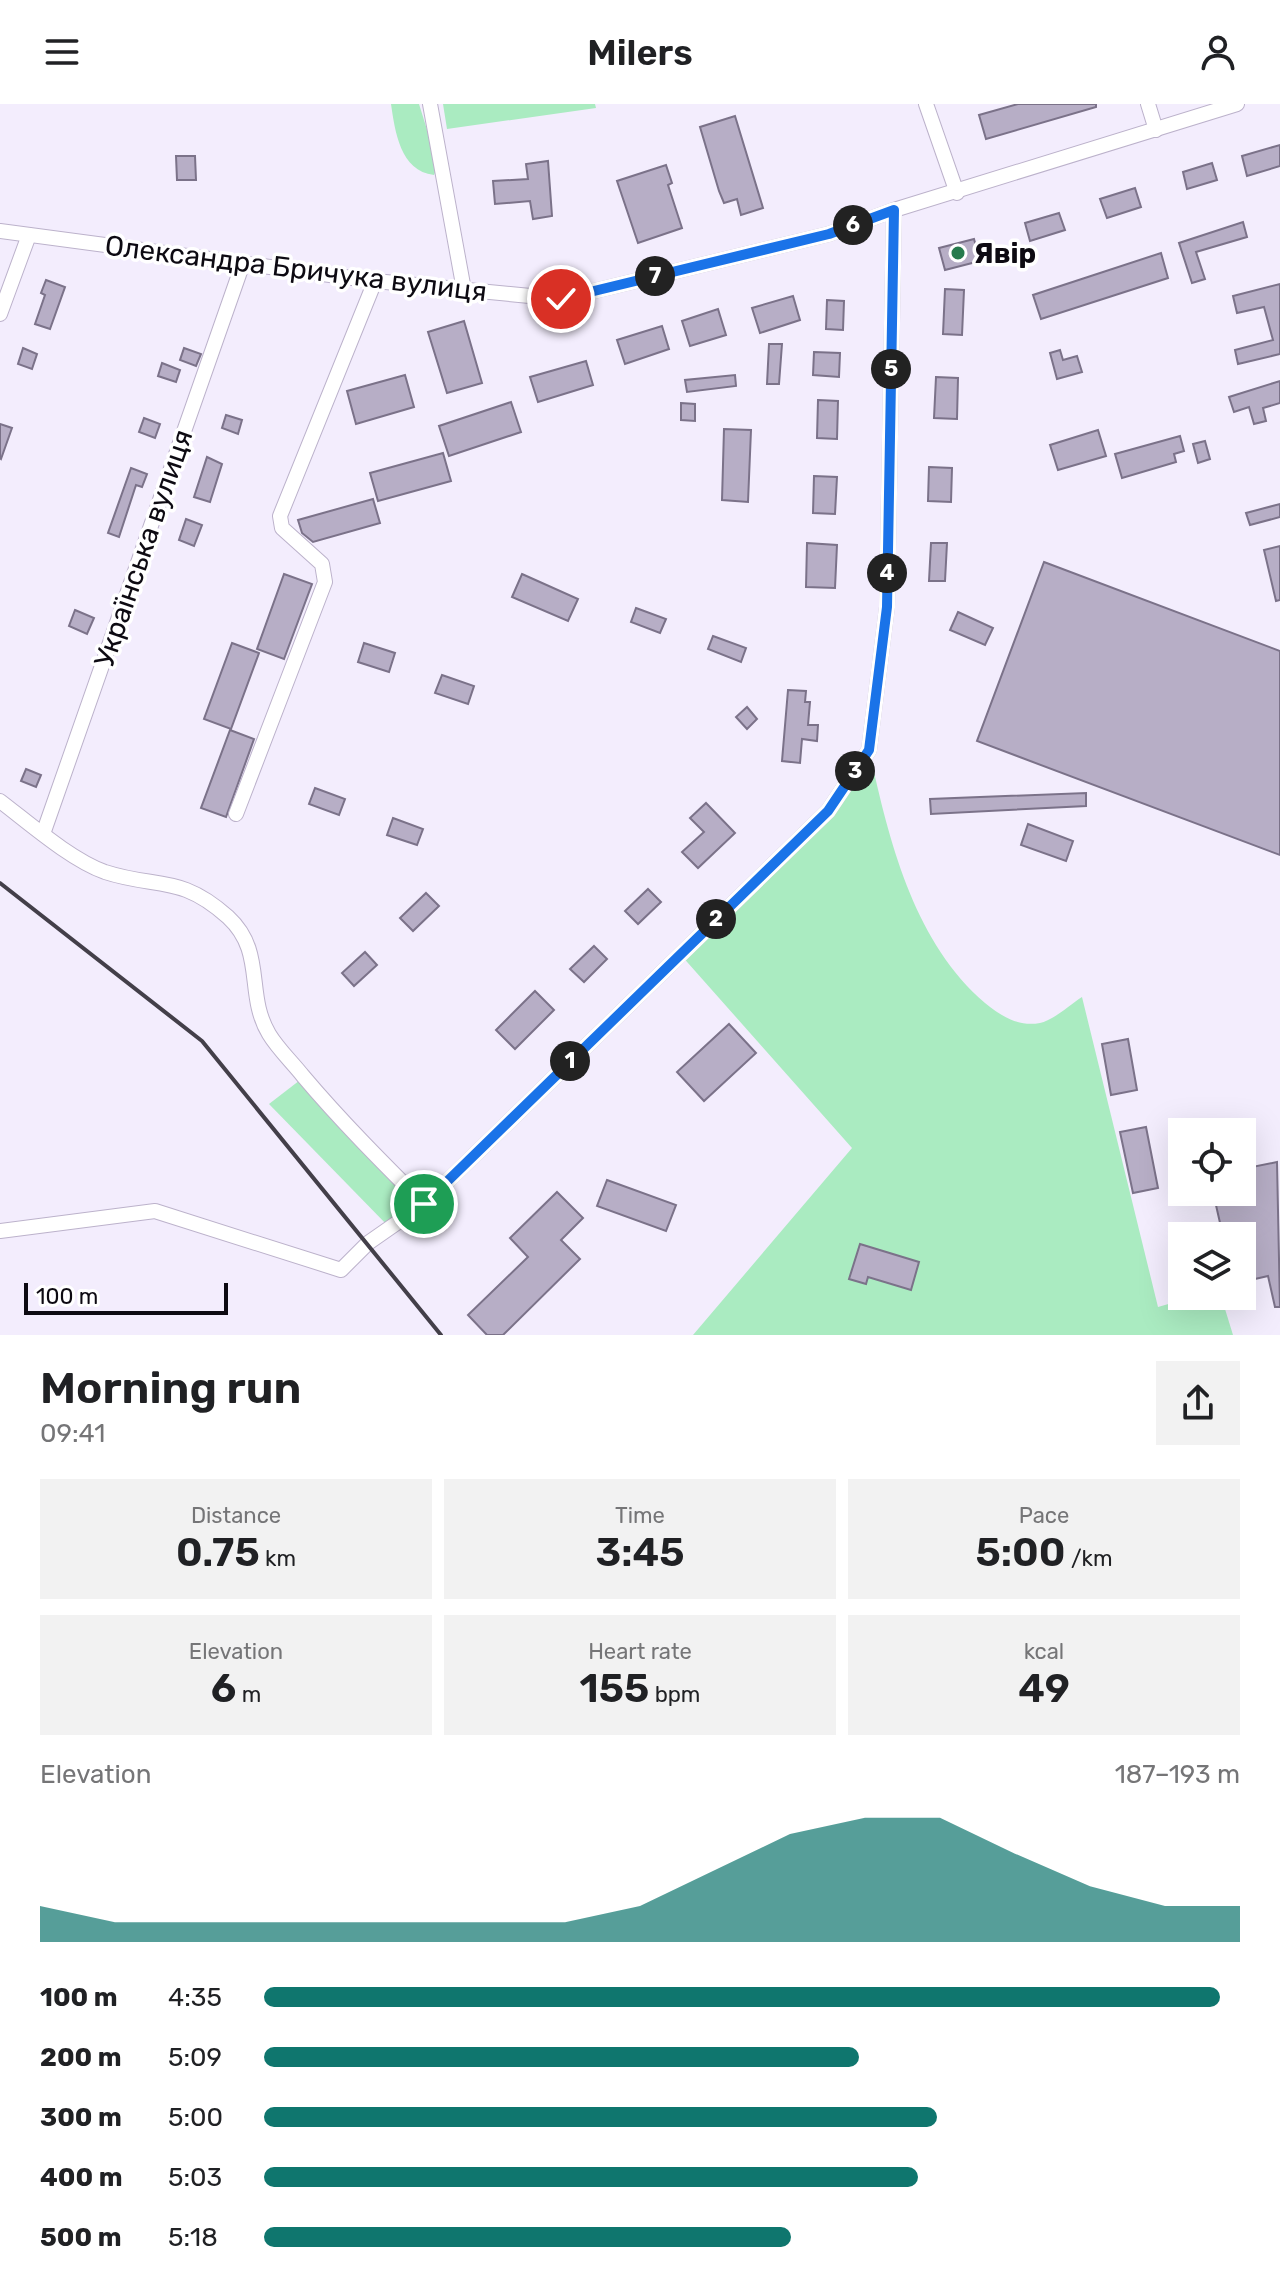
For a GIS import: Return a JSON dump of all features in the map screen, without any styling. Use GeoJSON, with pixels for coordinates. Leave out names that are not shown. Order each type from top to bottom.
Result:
{"type":"FeatureCollection","features":[{"type":"Feature","properties":{"kind":"street"},"geometry":{"type":"LineString","coordinates":[[430,104],[464,290]]}},
{"type":"Feature","properties":{"kind":"street"},"geometry":{"type":"LineString","coordinates":[[926,104],[957,193]]}},
{"type":"Feature","properties":{"kind":"street"},"geometry":{"type":"LineString","coordinates":[[1148,104],[1156,130]]}},
{"type":"Feature","properties":{"kind":"street","name":"Олександра Бричука вулиця"},"geometry":{"type":"LineString","coordinates":[[0,231],[375,281],[561,299],[829,234],[894,210],[1237,104]]}},
{"type":"Feature","properties":{"kind":"street"},"geometry":{"type":"LineString","coordinates":[[0,1231],[155,1211],[341,1270],[368,1243],[424,1204],[828,811],[869,750],[887,607],[894,210]]}},
{"type":"Feature","properties":{"kind":"street"},"geometry":{"type":"LineString","coordinates":[[0,314],[29,235]]}},
{"type":"Feature","properties":{"kind":"street","name":"Українська вулиця"},"geometry":{"type":"LineString","coordinates":[[43,834],[243,263]]}},
{"type":"Feature","properties":{"kind":"street"},"geometry":{"type":"LineString","coordinates":[[236,814],[325,582],[322,564],[282,528],[280,516],[375,281]]}},
{"type":"Feature","properties":{"kind":"street"},"geometry":{"type":"LineString","coordinates":[[0,801],[43,834],[102,871],[180,886],[229,919],[248,943],[255,969],[258,1014],[271,1036],[339,1118],[424,1204]]}},
{"type":"Feature","properties":{"kind":"green space"},"geometry":{"type":"Polygon","coordinates":[[[391,104],[419,104],[438,165],[434,175],[423,172],[407,158],[397,137],[391,104]]]}},
{"type":"Feature","properties":{"kind":"green space"},"geometry":{"type":"Polygon","coordinates":[[[443,104],[595,104],[596,108],[447,129],[443,104]]]}},
{"type":"Feature","properties":{"kind":"green space"},"geometry":{"type":"Polygon","coordinates":[[[869,750],[885,819],[908,887],[939,950],[960,978],[997,1012],[1024,1023],[1045,1021],[1082,997],[1158,1307],[1168,1304],[1168,1310],[1225,1310],[1233,1335],[693,1335],[852,1148],[680,954],[828,811],[869,750]]]}},
{"type":"Feature","properties":{"kind":"green space"},"geometry":{"type":"Polygon","coordinates":[[[304,1077],[424,1204],[390,1228],[269,1104],[304,1077]]]}},
{"type":"Feature","properties":{"kind":"building"},"geometry":{"type":"Polygon","coordinates":[[[1018,104],[1096,104],[1096,107],[986,139],[979,115],[1018,104]]]}},
{"type":"Feature","properties":{"kind":"building"},"geometry":{"type":"Polygon","coordinates":[[[735,116],[763,208],[741,215],[737,199],[724,203],[700,127],[735,116]]]}},
{"type":"Feature","properties":{"kind":"building"},"geometry":{"type":"Polygon","coordinates":[[[1280,145],[1280,166],[1247,176],[1242,156],[1280,145]]]}},
{"type":"Feature","properties":{"kind":"building"},"geometry":{"type":"Polygon","coordinates":[[[176,156],[195,156],[196,180],[177,180],[176,156]]]}},
{"type":"Feature","properties":{"kind":"building"},"geometry":{"type":"Polygon","coordinates":[[[548,161],[552,216],[533,219],[530,201],[495,204],[493,181],[528,179],[526,164],[548,161]]]}},
{"type":"Feature","properties":{"kind":"building"},"geometry":{"type":"Polygon","coordinates":[[[1212,163],[1217,180],[1187,189],[1183,172],[1212,163]]]}},
{"type":"Feature","properties":{"kind":"building"},"geometry":{"type":"Polygon","coordinates":[[[666,165],[672,183],[668,185],[682,228],[638,243],[617,181],[666,165]]]}},
{"type":"Feature","properties":{"kind":"building"},"geometry":{"type":"Polygon","coordinates":[[[1135,188],[1141,207],[1107,218],[1100,199],[1135,188]]]}},
{"type":"Feature","properties":{"kind":"building"},"geometry":{"type":"Polygon","coordinates":[[[1059,213],[1065,230],[1030,241],[1025,223],[1059,213]]]}},
{"type":"Feature","properties":{"kind":"building"},"geometry":{"type":"Polygon","coordinates":[[[1243,222],[1247,237],[1196,252],[1205,279],[1192,283],[1179,243],[1243,222]]]}},
{"type":"Feature","properties":{"kind":"building"},"geometry":{"type":"Polygon","coordinates":[[[974,239],[980,261],[945,270],[939,248],[974,239]]]}},
{"type":"Feature","properties":{"kind":"building"},"geometry":{"type":"Polygon","coordinates":[[[1161,253],[1168,278],[1041,319],[1033,295],[1161,253]]]}},
{"type":"Feature","properties":{"kind":"building"},"geometry":{"type":"Polygon","coordinates":[[[46,280],[65,287],[50,329],[35,324],[45,295],[41,293],[46,280]]]}},
{"type":"Feature","properties":{"kind":"building"},"geometry":{"type":"Polygon","coordinates":[[[1280,284],[1280,354],[1238,364],[1235,350],[1273,340],[1264,307],[1237,313],[1233,296],[1280,284]]]}},
{"type":"Feature","properties":{"kind":"building"},"geometry":{"type":"Polygon","coordinates":[[[945,289],[964,290],[962,335],[943,334],[945,289]]]}},
{"type":"Feature","properties":{"kind":"building"},"geometry":{"type":"Polygon","coordinates":[[[793,296],[800,320],[760,333],[752,308],[793,296]]]}},
{"type":"Feature","properties":{"kind":"building"},"geometry":{"type":"Polygon","coordinates":[[[827,300],[844,301],[843,330],[826,329],[827,300]]]}},
{"type":"Feature","properties":{"kind":"building"},"geometry":{"type":"Polygon","coordinates":[[[718,309],[726,335],[690,346],[682,321],[718,309]]]}},
{"type":"Feature","properties":{"kind":"building"},"geometry":{"type":"Polygon","coordinates":[[[464,321],[482,383],[447,393],[428,332],[464,321]]]}},
{"type":"Feature","properties":{"kind":"building"},"geometry":{"type":"Polygon","coordinates":[[[662,326],[669,349],[625,364],[617,340],[662,326]]]}},
{"type":"Feature","properties":{"kind":"building"},"geometry":{"type":"Polygon","coordinates":[[[769,344],[782,344],[779,384],[767,384],[769,344]]]}},
{"type":"Feature","properties":{"kind":"building"},"geometry":{"type":"Polygon","coordinates":[[[23,348],[37,354],[32,369],[18,364],[23,348]]]}},
{"type":"Feature","properties":{"kind":"building"},"geometry":{"type":"Polygon","coordinates":[[[184,348],[201,354],[196,366],[180,360],[184,348]]]}},
{"type":"Feature","properties":{"kind":"building"},"geometry":{"type":"Polygon","coordinates":[[[1060,350],[1063,360],[1077,356],[1082,372],[1057,379],[1050,353],[1060,350]]]}},
{"type":"Feature","properties":{"kind":"building"},"geometry":{"type":"Polygon","coordinates":[[[814,352],[840,353],[839,377],[813,375],[814,352]]]}},
{"type":"Feature","properties":{"kind":"building"},"geometry":{"type":"Polygon","coordinates":[[[586,361],[593,385],[538,402],[530,377],[586,361]]]}},
{"type":"Feature","properties":{"kind":"building"},"geometry":{"type":"Polygon","coordinates":[[[162,363],[180,370],[176,382],[158,376],[162,363]]]}},
{"type":"Feature","properties":{"kind":"building"},"geometry":{"type":"Polygon","coordinates":[[[405,375],[414,407],[356,424],[347,391],[405,375]]]}},
{"type":"Feature","properties":{"kind":"building"},"geometry":{"type":"Polygon","coordinates":[[[735,375],[736,386],[687,392],[685,380],[735,375]]]}},
{"type":"Feature","properties":{"kind":"building"},"geometry":{"type":"Polygon","coordinates":[[[936,377],[958,378],[957,419],[934,418],[936,377]]]}},
{"type":"Feature","properties":{"kind":"building"},"geometry":{"type":"Polygon","coordinates":[[[1280,381],[1280,403],[1263,408],[1266,421],[1254,424],[1249,407],[1234,412],[1229,397],[1280,381]]]}},
{"type":"Feature","properties":{"kind":"building"},"geometry":{"type":"Polygon","coordinates":[[[818,400],[838,401],[837,439],[817,438],[818,400]]]}},
{"type":"Feature","properties":{"kind":"building"},"geometry":{"type":"Polygon","coordinates":[[[511,402],[521,432],[449,456],[439,426],[511,402]]]}},
{"type":"Feature","properties":{"kind":"building"},"geometry":{"type":"Polygon","coordinates":[[[681,403],[695,404],[695,421],[681,420],[681,403]]]}},
{"type":"Feature","properties":{"kind":"building"},"geometry":{"type":"Polygon","coordinates":[[[226,415],[242,420],[238,434],[222,428],[226,415]]]}},
{"type":"Feature","properties":{"kind":"building"},"geometry":{"type":"Polygon","coordinates":[[[144,418],[160,424],[155,438],[139,432],[144,418]]]}},
{"type":"Feature","properties":{"kind":"building"},"geometry":{"type":"Polygon","coordinates":[[[0,424],[12,428],[1,459],[0,458],[0,424]]]}},
{"type":"Feature","properties":{"kind":"building"},"geometry":{"type":"Polygon","coordinates":[[[724,429],[751,430],[748,502],[722,500],[724,429]]]}},
{"type":"Feature","properties":{"kind":"building"},"geometry":{"type":"Polygon","coordinates":[[[1098,430],[1106,456],[1058,470],[1050,445],[1098,430]]]}},
{"type":"Feature","properties":{"kind":"building"},"geometry":{"type":"Polygon","coordinates":[[[1180,436],[1184,451],[1174,454],[1176,462],[1122,478],[1115,454],[1180,436]]]}},
{"type":"Feature","properties":{"kind":"building"},"geometry":{"type":"Polygon","coordinates":[[[1205,441],[1210,459],[1198,463],[1193,444],[1205,441]]]}},
{"type":"Feature","properties":{"kind":"building"},"geometry":{"type":"Polygon","coordinates":[[[443,453],[451,481],[378,501],[370,473],[443,453]]]}},
{"type":"Feature","properties":{"kind":"building"},"geometry":{"type":"Polygon","coordinates":[[[207,457],[222,464],[210,502],[194,497],[207,457]]]}},
{"type":"Feature","properties":{"kind":"building"},"geometry":{"type":"Polygon","coordinates":[[[929,467],[952,468],[951,502],[928,501],[929,467]]]}},
{"type":"Feature","properties":{"kind":"building"},"geometry":{"type":"Polygon","coordinates":[[[131,468],[147,474],[142,487],[136,485],[119,537],[108,533],[131,468]]]}},
{"type":"Feature","properties":{"kind":"building"},"geometry":{"type":"Polygon","coordinates":[[[814,476],[837,477],[835,514],[813,513],[814,476]]]}},
{"type":"Feature","properties":{"kind":"building"},"geometry":{"type":"Polygon","coordinates":[[[373,499],[380,523],[313,542],[302,533],[298,520],[373,499]]]}},
{"type":"Feature","properties":{"kind":"building"},"geometry":{"type":"Polygon","coordinates":[[[1280,504],[1280,517],[1250,525],[1246,513],[1280,504]]]}},
{"type":"Feature","properties":{"kind":"building"},"geometry":{"type":"Polygon","coordinates":[[[186,519],[202,525],[194,546],[179,540],[186,519]]]}},
{"type":"Feature","properties":{"kind":"building"},"geometry":{"type":"Polygon","coordinates":[[[807,543],[837,545],[835,588],[806,587],[807,543]]]}},
{"type":"Feature","properties":{"kind":"building"},"geometry":{"type":"Polygon","coordinates":[[[931,543],[947,543],[945,581],[929,581],[931,543]]]}},
{"type":"Feature","properties":{"kind":"building"},"geometry":{"type":"Polygon","coordinates":[[[1280,546],[1280,600],[1276,601],[1264,550],[1280,546]]]}},
{"type":"Feature","properties":{"kind":"building"},"geometry":{"type":"Polygon","coordinates":[[[1044,562],[1280,651],[1280,855],[977,741],[1044,562]]]}},
{"type":"Feature","properties":{"kind":"building"},"geometry":{"type":"Polygon","coordinates":[[[284,574],[312,584],[284,659],[257,649],[284,574]]]}},
{"type":"Feature","properties":{"kind":"building"},"geometry":{"type":"Polygon","coordinates":[[[522,574],[578,599],[568,621],[512,597],[522,574]]]}},
{"type":"Feature","properties":{"kind":"building"},"geometry":{"type":"Polygon","coordinates":[[[636,608],[666,619],[660,633],[631,622],[636,608]]]}},
{"type":"Feature","properties":{"kind":"building"},"geometry":{"type":"Polygon","coordinates":[[[75,610],[94,618],[87,634],[69,626],[75,610]]]}},
{"type":"Feature","properties":{"kind":"building"},"geometry":{"type":"Polygon","coordinates":[[[958,612],[993,628],[985,645],[950,630],[958,612]]]}},
{"type":"Feature","properties":{"kind":"building"},"geometry":{"type":"Polygon","coordinates":[[[713,636],[746,648],[741,662],[708,649],[713,636]]]}},
{"type":"Feature","properties":{"kind":"building"},"geometry":{"type":"Polygon","coordinates":[[[232,643],[259,653],[231,729],[204,719],[232,643]]]}},
{"type":"Feature","properties":{"kind":"building"},"geometry":{"type":"Polygon","coordinates":[[[364,643],[395,653],[389,672],[358,662],[364,643]]]}},
{"type":"Feature","properties":{"kind":"building"},"geometry":{"type":"Polygon","coordinates":[[[442,675],[474,686],[468,704],[435,693],[442,675]]]}},
{"type":"Feature","properties":{"kind":"building"},"geometry":{"type":"Polygon","coordinates":[[[788,690],[806,691],[805,702],[810,702],[808,725],[818,725],[817,741],[802,739],[800,763],[782,761],[788,690]]]}},
{"type":"Feature","properties":{"kind":"building"},"geometry":{"type":"Polygon","coordinates":[[[747,707],[757,719],[747,729],[736,717],[747,707]]]}},
{"type":"Feature","properties":{"kind":"building"},"geometry":{"type":"Polygon","coordinates":[[[230,730],[254,739],[226,817],[201,808],[230,730]]]}},
{"type":"Feature","properties":{"kind":"building"},"geometry":{"type":"Polygon","coordinates":[[[26,769],[41,775],[36,787],[21,781],[26,769]]]}},
{"type":"Feature","properties":{"kind":"building"},"geometry":{"type":"Polygon","coordinates":[[[315,788],[345,799],[339,815],[309,804],[315,788]]]}},
{"type":"Feature","properties":{"kind":"building"},"geometry":{"type":"Polygon","coordinates":[[[1086,793],[1086,806],[931,814],[930,799],[1086,793]]]}},
{"type":"Feature","properties":{"kind":"building"},"geometry":{"type":"Polygon","coordinates":[[[706,803],[735,833],[698,868],[682,852],[704,832],[690,818],[706,803]]]}},
{"type":"Feature","properties":{"kind":"building"},"geometry":{"type":"Polygon","coordinates":[[[393,818],[423,829],[417,845],[387,835],[393,818]]]}},
{"type":"Feature","properties":{"kind":"building"},"geometry":{"type":"Polygon","coordinates":[[[1028,824],[1073,841],[1066,861],[1021,845],[1028,824]]]}},
{"type":"Feature","properties":{"kind":"building"},"geometry":{"type":"Polygon","coordinates":[[[648,889],[661,902],[638,924],[625,911],[648,889]]]}},
{"type":"Feature","properties":{"kind":"building"},"geometry":{"type":"Polygon","coordinates":[[[426,893],[439,906],[413,931],[400,918],[426,893]]]}},
{"type":"Feature","properties":{"kind":"building"},"geometry":{"type":"Polygon","coordinates":[[[594,946],[607,959],[584,982],[570,969],[594,946]]]}},
{"type":"Feature","properties":{"kind":"building"},"geometry":{"type":"Polygon","coordinates":[[[365,952],[377,965],[354,986],[342,973],[365,952]]]}},
{"type":"Feature","properties":{"kind":"building"},"geometry":{"type":"Polygon","coordinates":[[[535,991],[554,1010],[515,1049],[496,1030],[535,991]]]}},
{"type":"Feature","properties":{"kind":"building"},"geometry":{"type":"Polygon","coordinates":[[[729,1024],[756,1053],[704,1101],[677,1072],[729,1024]]]}},
{"type":"Feature","properties":{"kind":"building"},"geometry":{"type":"Polygon","coordinates":[[[1128,1039],[1137,1090],[1111,1095],[1102,1044],[1128,1039]]]}},
{"type":"Feature","properties":{"kind":"building"},"geometry":{"type":"Polygon","coordinates":[[[1146,1127],[1158,1188],[1133,1193],[1120,1132],[1146,1127]]]}},
{"type":"Feature","properties":{"kind":"building"},"geometry":{"type":"Polygon","coordinates":[[[1277,1162],[1280,1307],[1275,1307],[1268,1276],[1256,1279],[1256,1222],[1220,1222],[1216,1206],[1256,1206],[1256,1166],[1277,1162]]]}},
{"type":"Feature","properties":{"kind":"building"},"geometry":{"type":"Polygon","coordinates":[[[607,1180],[676,1205],[666,1231],[597,1206],[607,1180]]]}},
{"type":"Feature","properties":{"kind":"building"},"geometry":{"type":"Polygon","coordinates":[[[557,1192],[583,1218],[561,1240],[580,1259],[503,1335],[487,1335],[468,1315],[528,1257],[510,1238],[557,1192]]]}},
{"type":"Feature","properties":{"kind":"building"},"geometry":{"type":"Polygon","coordinates":[[[860,1244],[919,1262],[911,1290],[868,1277],[866,1284],[849,1279],[860,1244]]]}},
{"type":"Feature","properties":{"kind":"railway"},"geometry":{"type":"LineString","coordinates":[[0,883],[202,1041],[441,1335]]}},
{"type":"Feature","properties":{"kind":"place","name":"Явiр"},"geometry":{"type":"Point","coordinates":[958,253]}},
{"type":"Feature","properties":{"kind":"route"},"geometry":{"type":"LineString","coordinates":[[424,1204],[828,811],[869,750],[887,607],[894,210],[829,234],[561,299]]}}]}
